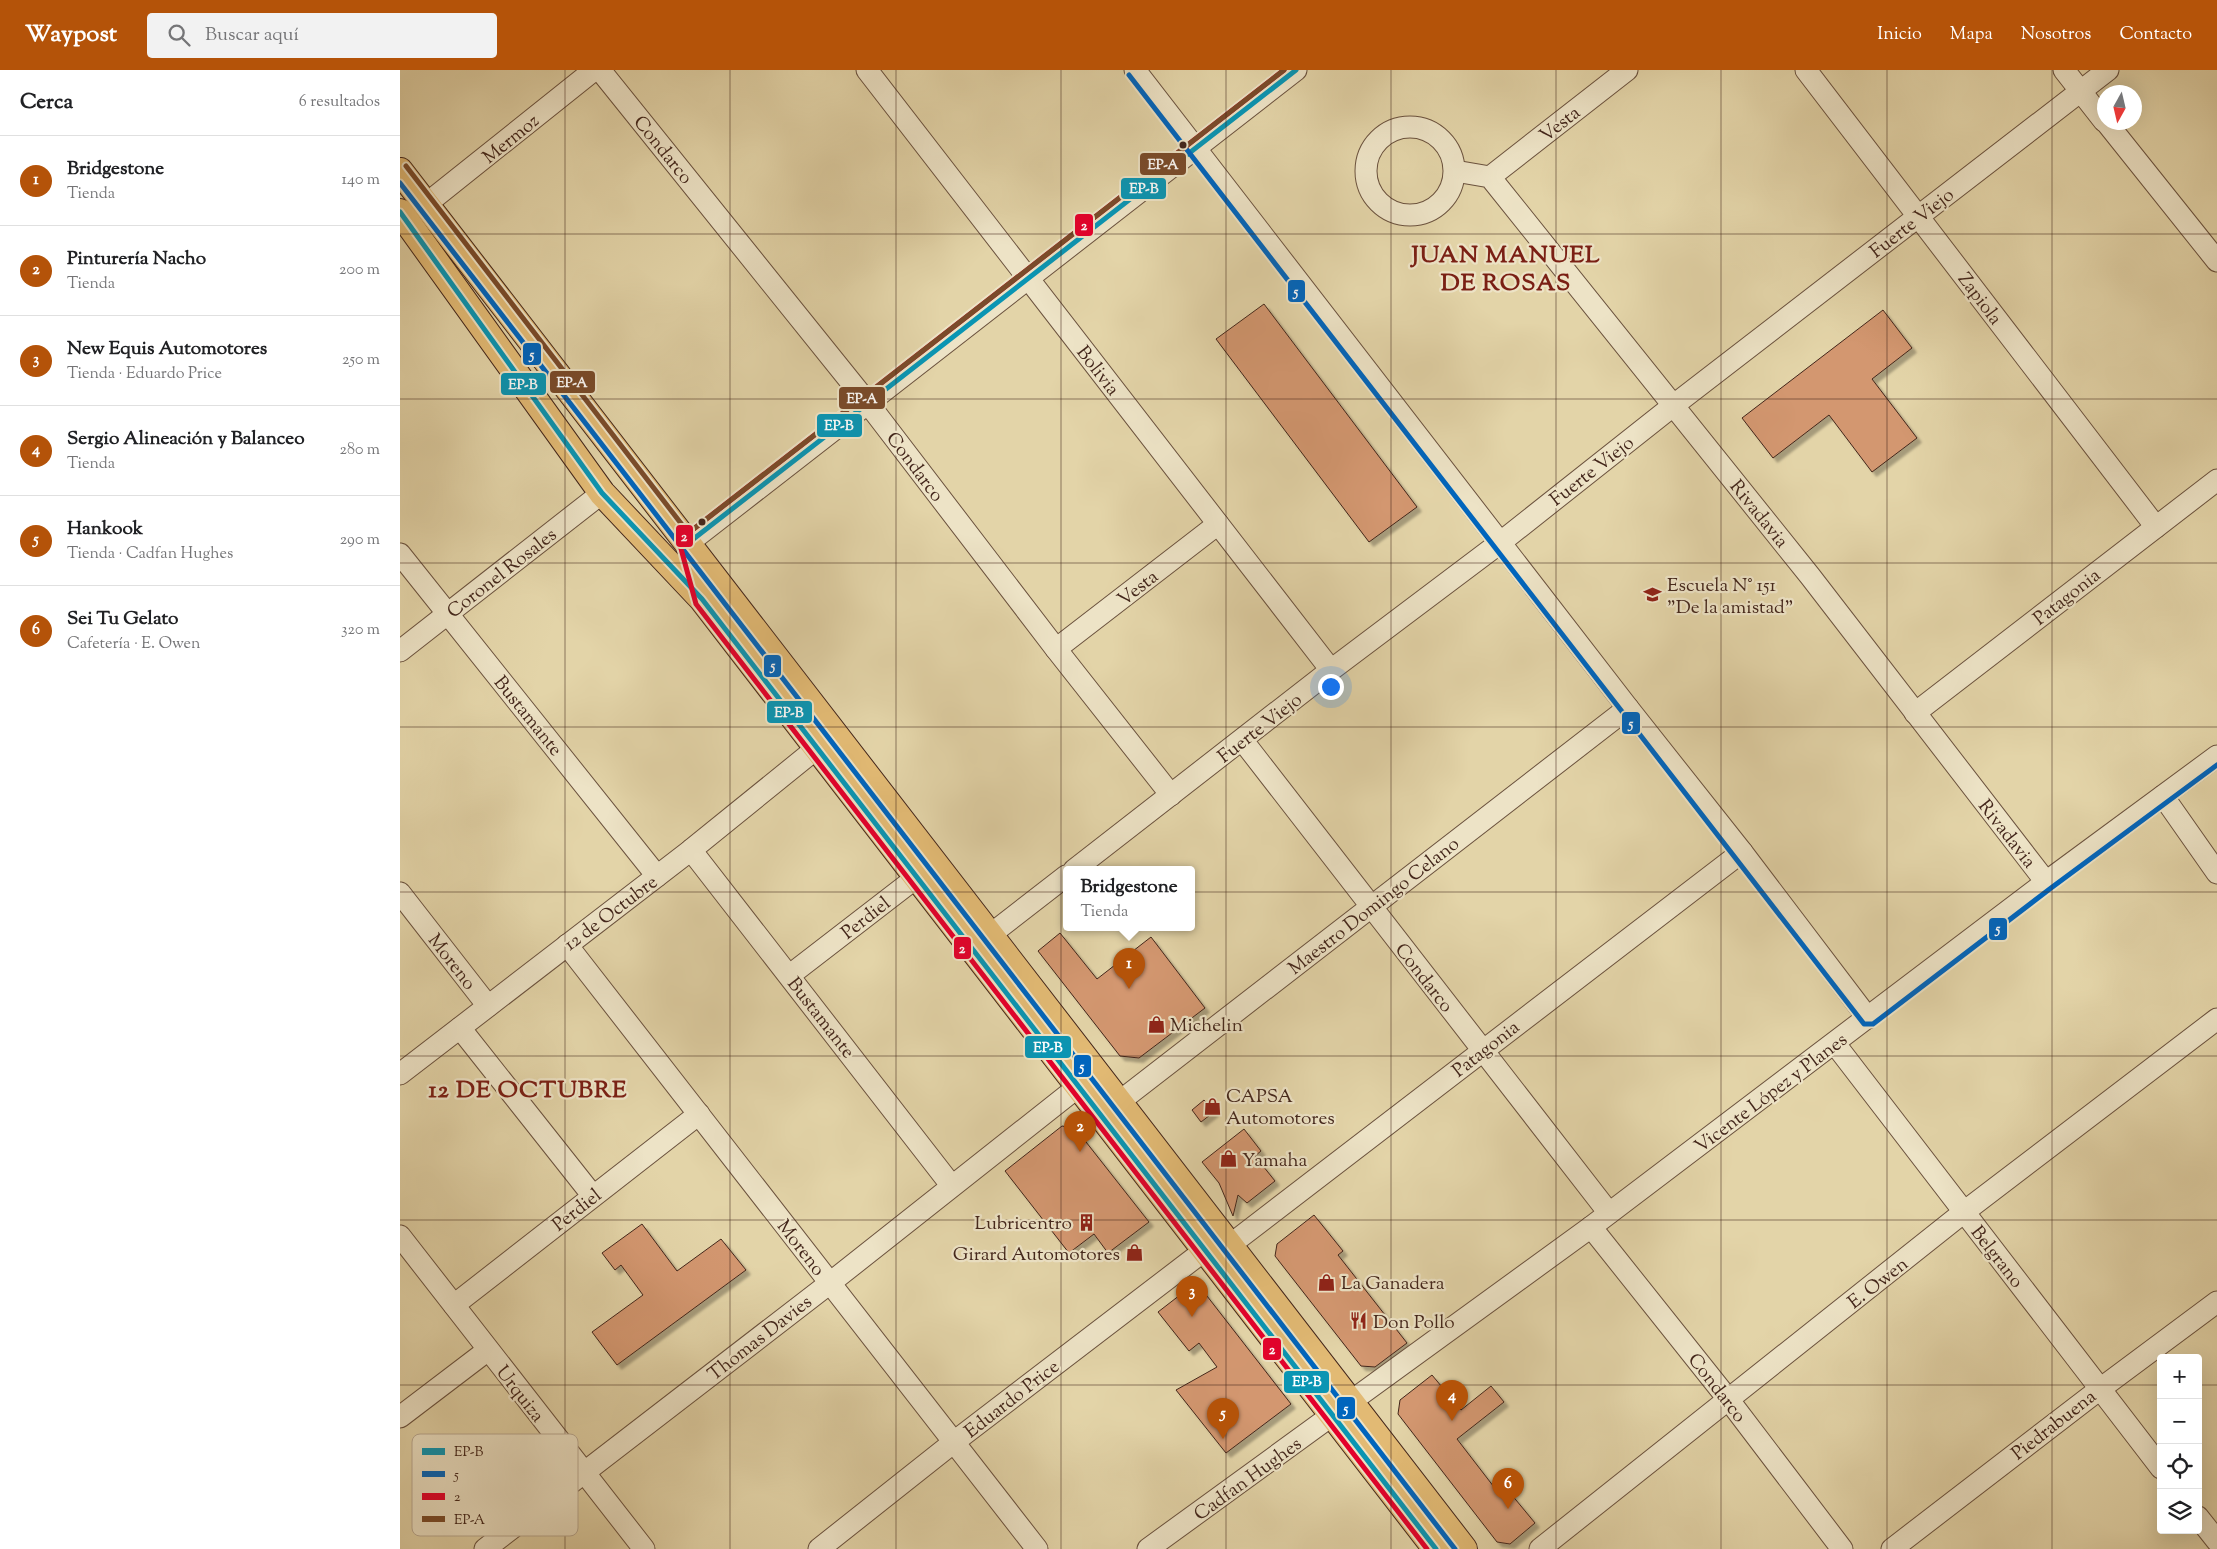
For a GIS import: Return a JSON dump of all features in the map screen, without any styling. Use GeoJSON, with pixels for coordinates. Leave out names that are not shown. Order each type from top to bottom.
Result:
{"type":"FeatureCollection","features":[{"type":"Feature","properties":{"kind":"main road"},"geometry":{"type":"LineString","coordinates":[[400,171],[408,216],[602,493],[702,599],[1079,1086],[1217,1248],[1343,1408],[1464,1549]]}},
{"type":"Feature","properties":{"kind":"main road"},"geometry":{"type":"LineString","coordinates":[[408,216],[610,444],[1119,1102],[1217,1248]]}},
{"type":"Feature","properties":{"kind":"main road"},"geometry":{"type":"LineString","coordinates":[[602,493],[610,444]]}},
{"type":"Feature","properties":{"kind":"main road"},"geometry":{"type":"LineString","coordinates":[[602,493],[653,500]]}},
{"type":"Feature","properties":{"kind":"main road"},"geometry":{"type":"LineString","coordinates":[[641,535],[687,544]]}},
{"type":"Feature","properties":{"kind":"main road"},"geometry":{"type":"LineString","coordinates":[[687,544],[702,599]]}},
{"type":"Feature","properties":{"kind":"main road"},"geometry":{"type":"LineString","coordinates":[[1343,1408],[1436,1549]]}},
{"type":"Feature","properties":{"kind":"street","name":"Mermoz"},"geometry":{"type":"LineString","coordinates":[[408,216],[594,70]]}},
{"type":"Feature","properties":{"kind":"street","name":"Condarco"},"geometry":{"type":"LineString","coordinates":[[600,70],[867,402],[1056,650],[1171,795]]}},
{"type":"Feature","properties":{"kind":"street","name":"Bolivia"},"geometry":{"type":"LineString","coordinates":[[867,70],[1331,670]]}},
{"type":"Feature","properties":{"kind":"street"},"geometry":{"type":"LineString","coordinates":[[1135,70],[1628,708],[1742,852],[1868,1018]]}},
{"type":"Feature","properties":{"kind":"street"},"geometry":{"type":"LineString","coordinates":[[687,544],[867,402],[1296,70]]}},
{"type":"Feature","properties":{"kind":"street","name":"Vesta"},"geometry":{"type":"LineString","coordinates":[[1490,176],[1628,70]]}},
{"type":"Feature","properties":{"kind":"street","name":"Zapiola"},"geometry":{"type":"LineString","coordinates":[[1806,70],[2156,527]]}},
{"type":"Feature","properties":{"kind":"street"},"geometry":{"type":"LineString","coordinates":[[2064,70],[2097,112]]}},
{"type":"Feature","properties":{"kind":"street","name":"Fuerte Viejo"},"geometry":{"type":"LineString","coordinates":[[1079,866],[1243,741],[1331,670],[1501,542],[1674,405],[2108,70]]}},
{"type":"Feature","properties":{"kind":"street"},"geometry":{"type":"LineString","coordinates":[[1409,126],[1423,128],[1441,140],[1452,157],[1455,171],[1452,186],[1444,200],[1433,210],[1418,215],[1403,215],[1388,210],[1376,201],[1368,187],[1365,172],[1367,158],[1373,145],[1382,135],[1395,129],[1409,126]]}},
{"type":"Feature","properties":{"kind":"street"},"geometry":{"type":"LineString","coordinates":[[2111,130],[2217,261]]}},
{"type":"Feature","properties":{"kind":"street"},"geometry":{"type":"LineString","coordinates":[[1455,171],[1490,176]]}},
{"type":"Feature","properties":{"kind":"street","name":"Rivadavia"},"geometry":{"type":"LineString","coordinates":[[1490,176],[1810,576],[2046,882]]}},
{"type":"Feature","properties":{"kind":"street","name":"Patagonia"},"geometry":{"type":"LineString","coordinates":[[1916,712],[2217,480]]}},
{"type":"Feature","properties":{"kind":"street","name":"Coronel Rosales"},"geometry":{"type":"LineString","coordinates":[[400,651],[602,493]]}},
{"type":"Feature","properties":{"kind":"street","name":"Vesta"},"geometry":{"type":"LineString","coordinates":[[1056,650],[1218,524]]}},
{"type":"Feature","properties":{"kind":"street","name":"Bustamante"},"geometry":{"type":"LineString","coordinates":[[400,554],[657,876]]}},
{"type":"Feature","properties":{"kind":"street","name":"Maestro Domingo Celano"},"geometry":{"type":"LineString","coordinates":[[1119,1102],[1628,708]]}},
{"type":"Feature","properties":{"kind":"street","name":"Condarco"},"geometry":{"type":"LineString","coordinates":[[1243,741],[1609,1213]]}},
{"type":"Feature","properties":{"kind":"street","name":"12 de Octubre"},"geometry":{"type":"LineString","coordinates":[[400,1074],[691,850],[817,748]]}},
{"type":"Feature","properties":{"kind":"street","name":"Vicente López y Planes"},"geometry":{"type":"LineString","coordinates":[[1343,1408],[1592,1227],[2046,882],[2217,756]]}},
{"type":"Feature","properties":{"kind":"street"},"geometry":{"type":"LineString","coordinates":[[2163,796],[2217,873]]}},
{"type":"Feature","properties":{"kind":"street","name":"Bustamante"},"geometry":{"type":"LineString","coordinates":[[691,850],[790,975],[951,1186]]}},
{"type":"Feature","properties":{"kind":"street","name":"Patagonia"},"geometry":{"type":"LineString","coordinates":[[1217,1248],[1482,1050],[1742,852]]}},
{"type":"Feature","properties":{"kind":"street","name":"Perdiel"},"geometry":{"type":"LineString","coordinates":[[790,975],[917,877]]}},
{"type":"Feature","properties":{"kind":"street"},"geometry":{"type":"LineString","coordinates":[[990,935],[1063,878]]}},
{"type":"Feature","properties":{"kind":"street","name":"Moreno"},"geometry":{"type":"LineString","coordinates":[[400,893],[488,1006]]}},
{"type":"Feature","properties":{"kind":"street","name":"Moreno"},"geometry":{"type":"LineString","coordinates":[[568,945],[1038,1549]]}},
{"type":"Feature","properties":{"kind":"street","name":"E. Owen"},"geometry":{"type":"LineString","coordinates":[[1540,1549],[1964,1212],[2217,1019]]}},
{"type":"Feature","properties":{"kind":"street"},"geometry":{"type":"LineString","coordinates":[[460,1028],[593,1196]]}},
{"type":"Feature","properties":{"kind":"street","name":"Belgrano"},"geometry":{"type":"LineString","coordinates":[[1835,1044],[2157,1463]]}},
{"type":"Feature","properties":{"kind":"street","name":"Thomas Davies"},"geometry":{"type":"LineString","coordinates":[[578,1477],[830,1283],[1079,1086]]}},
{"type":"Feature","properties":{"kind":"street","name":"Perdiel"},"geometry":{"type":"LineString","coordinates":[[454,1306],[699,1114]]}},
{"type":"Feature","properties":{"kind":"street","name":"Condarco"},"geometry":{"type":"LineString","coordinates":[[1592,1227],[1728,1399],[1842,1549]]}},
{"type":"Feature","properties":{"kind":"street","name":"Urquiza"},"geometry":{"type":"LineString","coordinates":[[400,1236],[408,1262],[454,1306],[554,1434]]}},
{"type":"Feature","properties":{"kind":"street","name":"Eduardo Price"},"geometry":{"type":"LineString","coordinates":[[819,1549],[954,1442],[1217,1248]]}},
{"type":"Feature","properties":{"kind":"street","name":"Piedrabuena"},"geometry":{"type":"LineString","coordinates":[[1892,1549],[2100,1389],[2217,1302]]}},
{"type":"Feature","properties":{"kind":"street"},"geometry":{"type":"LineString","coordinates":[[400,1417],[488,1350]]}},
{"type":"Feature","properties":{"kind":"street","name":"Cadfan Hughes"},"geometry":{"type":"LineString","coordinates":[[1148,1549],[1343,1408]]}},
{"type":"Feature","properties":{"kind":"street","name":"Urquiza"},"geometry":{"type":"LineString","coordinates":[[578,1464],[644,1549]]}},
{"type":"Feature","properties":{"kind":"street"},"geometry":{"type":"LineString","coordinates":[[2202,1521],[2217,1541]]}},
{"type":"Feature","properties":{"kind":"street","name":"Thomas Davies"},"geometry":{"type":"LineString","coordinates":[[485,1549],[502,1536]]}},
{"type":"Feature","properties":{"kind":"building"},"geometry":{"type":"Polygon","coordinates":[[[1264,304],[1417,507],[1369,542],[1216,339],[1264,304]]]}},
{"type":"Feature","properties":{"kind":"building"},"geometry":{"type":"Polygon","coordinates":[[[1883,310],[1912,348],[1872,379],[1917,438],[1872,472],[1829,415],[1773,458],[1742,418],[1883,310]]]}},
{"type":"Feature","properties":{"kind":"building"},"geometry":{"type":"Polygon","coordinates":[[[1060,933],[1097,979],[1151,937],[1205,1008],[1139,1058],[1120,1056],[1038,951],[1060,933]]]}},
{"type":"Feature","properties":{"kind":"building"},"geometry":{"type":"Polygon","coordinates":[[[1204,1100],[1214,1112],[1201,1122],[1192,1110],[1204,1100]]]}},
{"type":"Feature","properties":{"kind":"building"},"geometry":{"type":"Polygon","coordinates":[[[1062,1126],[1075,1128],[1149,1222],[1108,1253],[1094,1234],[1069,1253],[1005,1171],[1062,1126]]]}},
{"type":"Feature","properties":{"kind":"building"},"geometry":{"type":"Polygon","coordinates":[[[1244,1129],[1261,1151],[1255,1156],[1275,1181],[1247,1203],[1238,1195],[1233,1216],[1219,1183],[1202,1162],[1244,1129]]]}},
{"type":"Feature","properties":{"kind":"building"},"geometry":{"type":"Polygon","coordinates":[[[1314,1215],[1343,1251],[1338,1255],[1407,1343],[1375,1367],[1361,1366],[1275,1256],[1277,1244],[1314,1215]]]}},
{"type":"Feature","properties":{"kind":"building"},"geometry":{"type":"Polygon","coordinates":[[[642,1224],[677,1271],[721,1239],[746,1270],[617,1365],[592,1332],[643,1295],[621,1265],[615,1270],[602,1253],[642,1224]]]}},
{"type":"Feature","properties":{"kind":"building"},"geometry":{"type":"Polygon","coordinates":[[[1200,1287],[1291,1404],[1226,1453],[1176,1390],[1217,1367],[1199,1343],[1189,1351],[1158,1312],[1189,1288],[1200,1287]]]}},
{"type":"Feature","properties":{"kind":"building"},"geometry":{"type":"Polygon","coordinates":[[[1432,1375],[1461,1410],[1491,1386],[1504,1402],[1457,1439],[1504,1500],[1511,1494],[1535,1523],[1510,1544],[1497,1542],[1398,1414],[1400,1400],[1432,1375]]]}},
{"type":"Feature","properties":{"kind":"transit line","name":"2"},"geometry":{"type":"LineString","coordinates":[[1284,70],[682,538],[680,545],[696,604],[1427,1549]]}},
{"type":"Feature","properties":{"kind":"transit line","name":"EP-A"},"geometry":{"type":"LineString","coordinates":[[682,538],[1284,70]]}},
{"type":"Feature","properties":{"kind":"transit line","name":"EP-B"},"geometry":{"type":"LineString","coordinates":[[687,544],[1296,70]]}},
{"type":"Feature","properties":{"kind":"transit line","name":"5"},"geometry":{"type":"LineString","coordinates":[[1129,75],[1864,1024],[1873,1024],[2051,888],[2217,765]]}},
{"type":"Feature","properties":{"kind":"transit line","name":"EP-A"},"geometry":{"type":"LineString","coordinates":[[406,166],[693,539]]}},
{"type":"Feature","properties":{"kind":"transit line","name":"5"},"geometry":{"type":"LineString","coordinates":[[400,183],[1455,1549]]}},
{"type":"Feature","properties":{"kind":"transit line","name":"EP-B"},"geometry":{"type":"LineString","coordinates":[[400,212],[602,493],[702,599],[1436,1549]]}},
{"type":"Feature","properties":{"kind":"place","name":"Escuela N° 151 \"De la amistad\""},"geometry":{"type":"Point","coordinates":[1653,595]}},
{"type":"Feature","properties":{"kind":"place","name":"Bridgestone"},"geometry":{"type":"Point","coordinates":[1129,989]}},
{"type":"Feature","properties":{"kind":"place","name":"Michelin"},"geometry":{"type":"Point","coordinates":[1156,1024]}},
{"type":"Feature","properties":{"kind":"place","name":"CAPSA Automotores"},"geometry":{"type":"Point","coordinates":[1212,1106]}},
{"type":"Feature","properties":{"kind":"place","name":"Pinturería Nacho"},"geometry":{"type":"Point","coordinates":[1080,1152]}},
{"type":"Feature","properties":{"kind":"place","name":"Yamaha"},"geometry":{"type":"Point","coordinates":[1228,1159]}},
{"type":"Feature","properties":{"kind":"place","name":"Lubricentro"},"geometry":{"type":"Point","coordinates":[1086,1222]}},
{"type":"Feature","properties":{"kind":"place","name":"Girard Automotores"},"geometry":{"type":"Point","coordinates":[1134,1253]}},
{"type":"Feature","properties":{"kind":"place","name":"La Ganadera"},"geometry":{"type":"Point","coordinates":[1327,1282]}},
{"type":"Feature","properties":{"kind":"place","name":"New Equis Automotores"},"geometry":{"type":"Point","coordinates":[1192,1317]}},
{"type":"Feature","properties":{"kind":"place","name":"Don Pollo"},"geometry":{"type":"Point","coordinates":[1359,1321]}},
{"type":"Feature","properties":{"kind":"place","name":"Sergio Alineación y Balanceo"},"geometry":{"type":"Point","coordinates":[1452,1421]}},
{"type":"Feature","properties":{"kind":"place","name":"Hankook"},"geometry":{"type":"Point","coordinates":[1223,1439]}},
{"type":"Feature","properties":{"kind":"place","name":"Sei Tu Gelato"},"geometry":{"type":"Point","coordinates":[1508,1509]}},
{"type":"Feature","properties":{"kind":"district","name":"JUAN MANUEL DE ROSAS"},"geometry":{"type":"Point","coordinates":[1506,268]}},
{"type":"Feature","properties":{"kind":"district","name":"12 DE OCTUBRE"},"geometry":{"type":"Point","coordinates":[528,1089]}}]}
